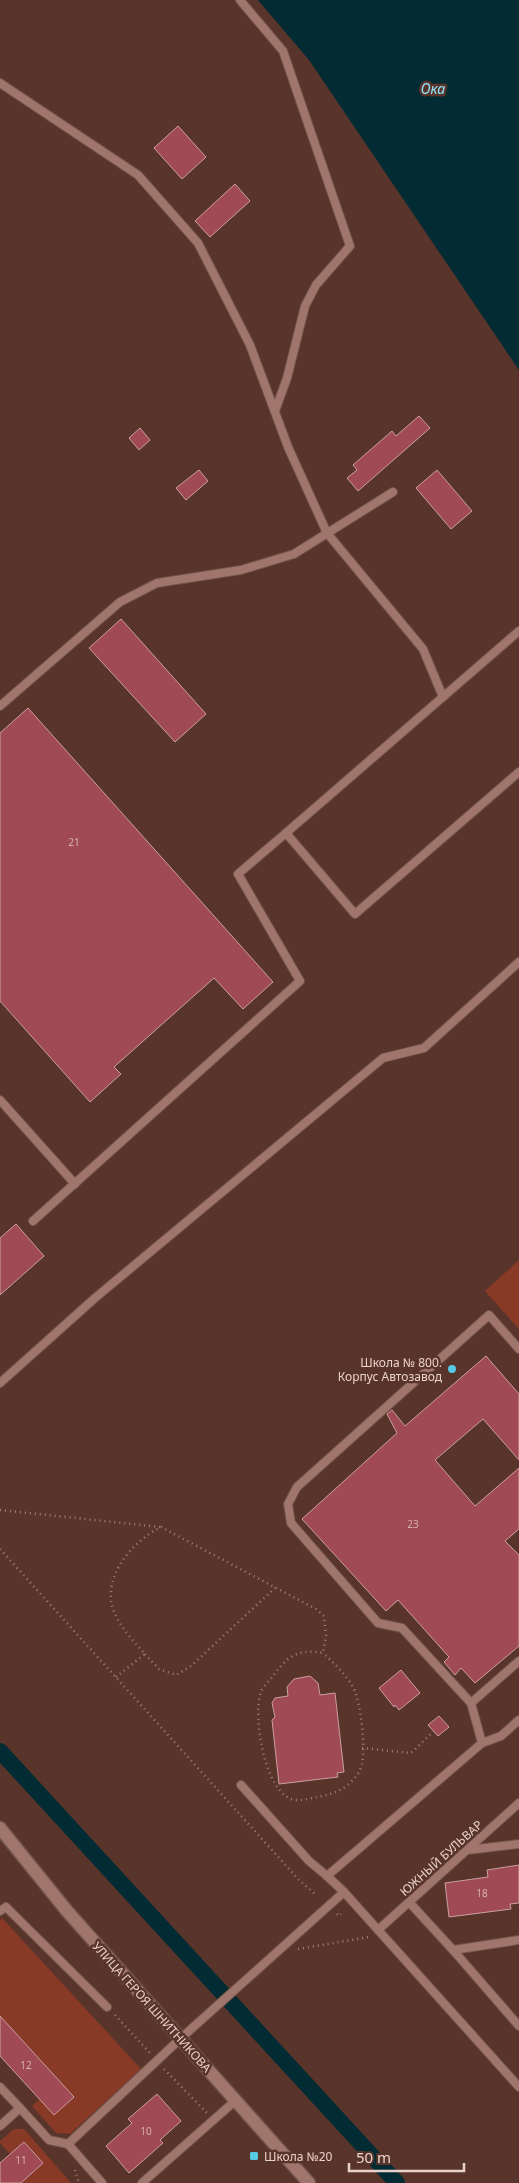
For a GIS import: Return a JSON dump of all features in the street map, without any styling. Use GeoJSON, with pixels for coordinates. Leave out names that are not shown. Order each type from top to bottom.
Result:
{"type":"FeatureCollection","features":[{"type":"Feature","properties":{"kind":"street","name":"УЛИЦА ГЕРОЯ ШНИТНИКОВА"},"geometry":{"type":"LineString","coordinates":[[0,1828],[67,1911],[308,2183]]}},
{"type":"Feature","properties":{"kind":"lane"},"geometry":{"type":"LineString","coordinates":[[240,0],[283,51],[350,246],[316,285],[305,306],[287,378],[275,411]]}},
{"type":"Feature","properties":{"kind":"lane"},"geometry":{"type":"LineString","coordinates":[[0,83],[138,175],[198,243],[250,345],[288,447],[327,534],[423,649],[442,698]]}},
{"type":"Feature","properties":{"kind":"lane"},"geometry":{"type":"LineString","coordinates":[[0,706],[120,602],[157,583],[241,570],[294,554],[393,492]]}},
{"type":"Feature","properties":{"kind":"lane"},"geometry":{"type":"LineString","coordinates":[[33,1221],[300,982],[238,874],[519,631]]}},
{"type":"Feature","properties":{"kind":"lane"},"geometry":{"type":"LineString","coordinates":[[286,833],[355,914],[519,772]]}},
{"type":"Feature","properties":{"kind":"lane"},"geometry":{"type":"LineString","coordinates":[[0,1383],[102,1291],[383,1058],[424,1048],[519,962]]}},
{"type":"Feature","properties":{"kind":"lane"},"geometry":{"type":"LineString","coordinates":[[0,1100],[75,1184]]}},
{"type":"Feature","properties":{"kind":"lane"},"geometry":{"type":"LineString","coordinates":[[482,1743],[471,1703],[402,1628],[378,1623],[291,1523],[288,1504],[297,1487],[489,1315],[519,1349]]}},
{"type":"Feature","properties":{"kind":"lane"},"geometry":{"type":"LineString","coordinates":[[471,1703],[519,1661]]}},
{"type":"Feature","properties":{"kind":"lane"},"geometry":{"type":"LineString","coordinates":[[327,1876],[482,1743],[502,1736],[519,1720]]}},
{"type":"Feature","properties":{"kind":"lane"},"geometry":{"type":"LineString","coordinates":[[241,1785],[309,1861],[344,1892],[519,2087]]}},
{"type":"Feature","properties":{"kind":"lane","name":"ЮЖНЫЙ БУЛЬВАР"},"geometry":{"type":"LineString","coordinates":[[380,1932],[409,1902],[519,1803]]}},
{"type":"Feature","properties":{"kind":"lane"},"geometry":{"type":"LineString","coordinates":[[468,1850],[519,1844]]}},
{"type":"Feature","properties":{"kind":"lane"},"geometry":{"type":"LineString","coordinates":[[68,2144],[209,2012],[344,1892]]}},
{"type":"Feature","properties":{"kind":"lane"},"geometry":{"type":"LineString","coordinates":[[409,1902],[454,1950],[519,2026]]}},
{"type":"Feature","properties":{"kind":"lane"},"geometry":{"type":"LineString","coordinates":[[0,1911],[6,1907],[107,2007]]}},
{"type":"Feature","properties":{"kind":"lane"},"geometry":{"type":"LineString","coordinates":[[454,1950],[519,1940]]}},
{"type":"Feature","properties":{"kind":"lane"},"geometry":{"type":"LineString","coordinates":[[0,2087],[49,2140],[68,2144],[102,2183]]}},
{"type":"Feature","properties":{"kind":"lane"},"geometry":{"type":"LineString","coordinates":[[142,2183],[235,2100]]}},
{"type":"Feature","properties":{"kind":"lane"},"geometry":{"type":"LineString","coordinates":[[0,2126],[20,2108]]}},
{"type":"Feature","properties":{"kind":"path"},"geometry":{"type":"LineString","coordinates":[[0,1510],[161,1527],[316,1609],[324,1616],[326,1635],[323,1652]]}},
{"type":"Feature","properties":{"kind":"path"},"geometry":{"type":"LineString","coordinates":[[161,1527],[144,1537],[119,1566],[110,1590],[114,1613],[130,1638],[159,1669],[176,1674],[191,1666],[275,1588]]}},
{"type":"Feature","properties":{"kind":"path"},"geometry":{"type":"LineString","coordinates":[[0,1549],[299,1880],[316,1895]]}},
{"type":"Feature","properties":{"kind":"path"},"geometry":{"type":"LineString","coordinates":[[308,1650],[323,1652],[354,1688],[362,1720],[360,1771],[345,1788],[330,1795],[295,1800],[280,1792],[271,1776],[262,1748],[258,1722],[261,1692],[284,1660],[308,1650]]}},
{"type":"Feature","properties":{"kind":"path"},"geometry":{"type":"LineString","coordinates":[[116,1677],[145,1654]]}},
{"type":"Feature","properties":{"kind":"path"},"geometry":{"type":"LineString","coordinates":[[362,1748],[411,1753],[434,1731]]}},
{"type":"Feature","properties":{"kind":"path"},"geometry":{"type":"LineString","coordinates":[[336,1912],[339,1916],[341,1914]]}},
{"type":"Feature","properties":{"kind":"path"},"geometry":{"type":"LineString","coordinates":[[296,1949],[380,1932]]}},
{"type":"Feature","properties":{"kind":"shaded area"},"geometry":{"type":"Polygon","coordinates":[[[519,1260],[519,1329],[485,1291],[519,1260]]]}},
{"type":"Feature","properties":{"kind":"shaded area"},"geometry":{"type":"Polygon","coordinates":[[[2,1918],[141,2069],[70,2134],[56,2133],[32,2106],[40,2099],[54,2115],[74,2097],[0,2016],[0,1920],[2,1918]]]}},
{"type":"Feature","properties":{"kind":"shaded area"},"geometry":{"type":"Polygon","coordinates":[[[14,2129],[24,2129],[71,2183],[21,2183],[43,2163],[24,2142],[10,2154],[0,2143],[14,2129]]]}},
{"type":"Feature","properties":{"kind":"water","name":"Ока"},"geometry":{"type":"Polygon","coordinates":[[[258,0],[519,0],[519,370],[309,60],[258,0]]]}},
{"type":"Feature","properties":{"kind":"building"},"geometry":{"type":"Polygon","coordinates":[[[178,126],[206,157],[182,179],[154,148],[178,126]]]}},
{"type":"Feature","properties":{"kind":"building"},"geometry":{"type":"Polygon","coordinates":[[[235,184],[250,201],[210,237],[195,221],[235,184]]]}},
{"type":"Feature","properties":{"kind":"building"},"geometry":{"type":"Polygon","coordinates":[[[419,416],[430,428],[358,491],[347,478],[357,470],[353,465],[392,431],[396,436],[419,416]]]}},
{"type":"Feature","properties":{"kind":"building"},"geometry":{"type":"Polygon","coordinates":[[[140,428],[150,440],[139,450],[129,438],[140,428]]]}},
{"type":"Feature","properties":{"kind":"building"},"geometry":{"type":"Polygon","coordinates":[[[199,470],[208,481],[186,500],[176,488],[199,470]]]}},
{"type":"Feature","properties":{"kind":"building"},"geometry":{"type":"Polygon","coordinates":[[[437,470],[472,511],[451,529],[416,488],[437,470]]]}},
{"type":"Feature","properties":{"kind":"building"},"geometry":{"type":"Polygon","coordinates":[[[121,619],[206,714],[175,742],[89,648],[121,619]]]}},
{"type":"Feature","properties":{"kind":"building"},"geometry":{"type":"Polygon","coordinates":[[[28,708],[273,982],[243,1009],[214,978],[114,1067],[121,1074],[90,1102],[0,1001],[0,733],[28,708]]]}},
{"type":"Feature","properties":{"kind":"building"},"geometry":{"type":"Polygon","coordinates":[[[16,1224],[44,1256],[0,1295],[0,1238],[16,1224]]]}},
{"type":"Feature","properties":{"kind":"building"},"geometry":{"type":"Polygon","coordinates":[[[486,1356],[519,1394],[519,1460],[483,1419],[435,1460],[475,1506],[519,1468],[519,1529],[505,1541],[519,1555],[519,1646],[475,1683],[461,1668],[455,1675],[444,1662],[449,1657],[398,1600],[386,1611],[302,1519],[397,1433],[387,1414],[392,1410],[405,1426],[486,1356]]]}},
{"type":"Feature","properties":{"kind":"building"},"geometry":{"type":"Polygon","coordinates":[[[401,1670],[420,1693],[399,1710],[395,1705],[394,1707],[379,1688],[401,1670]]]}},
{"type":"Feature","properties":{"kind":"building"},"geometry":{"type":"Polygon","coordinates":[[[310,1676],[318,1683],[320,1695],[335,1693],[344,1772],[337,1773],[338,1777],[279,1784],[272,1720],[275,1717],[272,1703],[275,1698],[288,1696],[287,1687],[294,1679],[310,1676]]]}},
{"type":"Feature","properties":{"kind":"building"},"geometry":{"type":"Polygon","coordinates":[[[439,1716],[449,1727],[438,1736],[428,1725],[439,1716]]]}},
{"type":"Feature","properties":{"kind":"building"},"geometry":{"type":"Polygon","coordinates":[[[519,1865],[519,1903],[510,1904],[511,1909],[449,1917],[445,1883],[488,1877],[487,1870],[519,1865]]]}},
{"type":"Feature","properties":{"kind":"building"},"geometry":{"type":"Polygon","coordinates":[[[0,2016],[74,2097],[54,2115],[0,2056],[0,2016]]]}},
{"type":"Feature","properties":{"kind":"building"},"geometry":{"type":"Polygon","coordinates":[[[157,2094],[181,2121],[160,2140],[163,2143],[129,2173],[106,2146],[132,2123],[128,2119],[157,2094]]]}},
{"type":"Feature","properties":{"kind":"building"},"geometry":{"type":"Polygon","coordinates":[[[24,2142],[43,2163],[21,2183],[0,2183],[0,2163],[24,2142]]]}},
{"type":"Feature","properties":{"kind":"waterway"},"geometry":{"type":"LineString","coordinates":[[0,1751],[397,2183]]}},
{"type":"Feature","properties":{"kind":"place","name":"Школа № 800. Корпус Автозавод"},"geometry":{"type":"Point","coordinates":[452,1369]}},
{"type":"Feature","properties":{"kind":"place","name":"Школа №20"},"geometry":{"type":"Point","coordinates":[254,2156]}}]}
